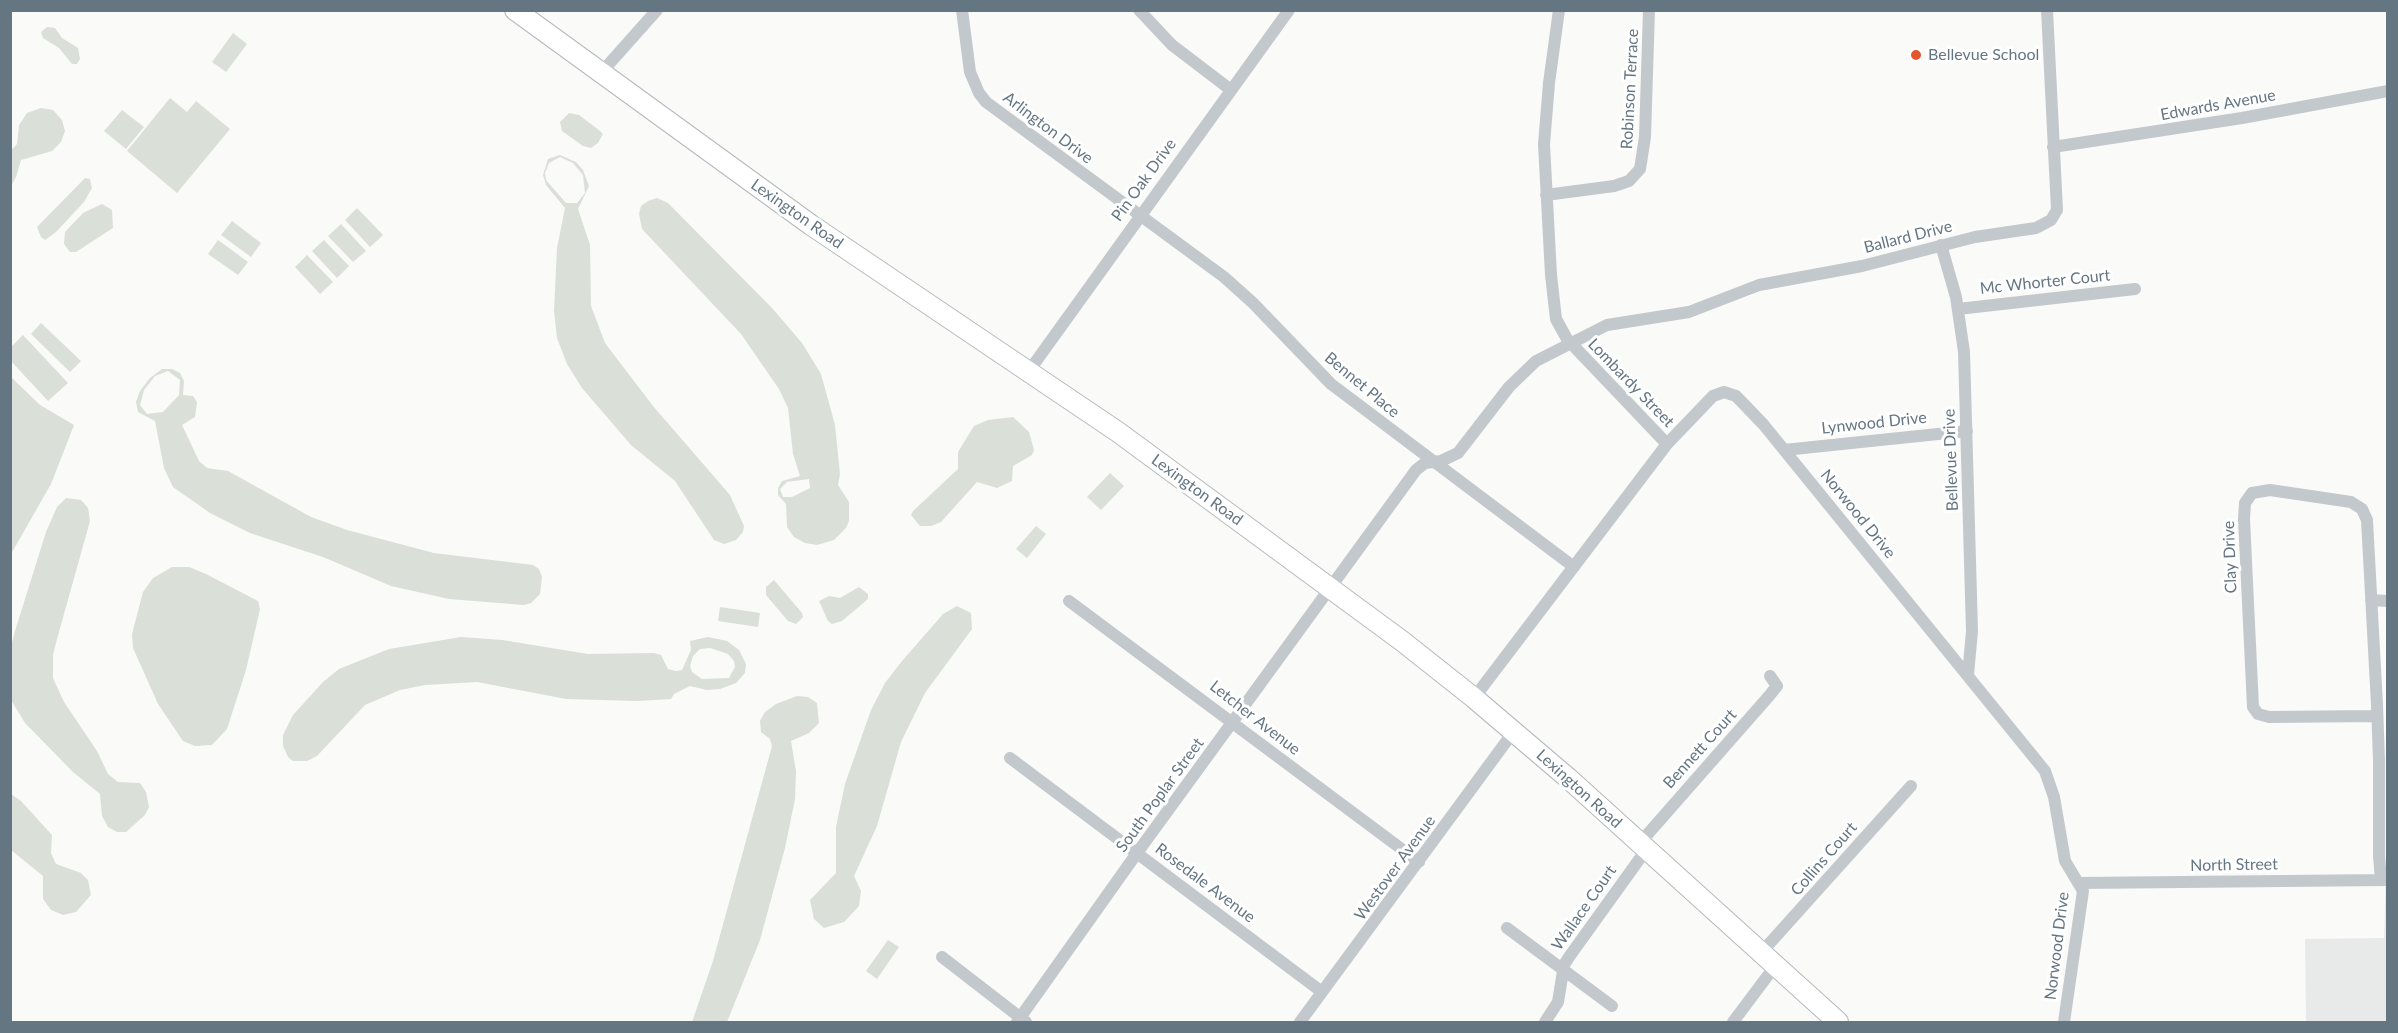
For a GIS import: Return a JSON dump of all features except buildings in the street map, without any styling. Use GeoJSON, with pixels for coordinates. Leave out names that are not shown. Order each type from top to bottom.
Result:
{"type":"FeatureCollection","features":[{"type":"Feature","properties":{"kind":"main road","name":"Lexington Road"},"geometry":{"type":"LineString","coordinates":[[514,10],[820,232],[1118,432],[1330,587],[1514,731],[1838,1023]]}},
{"type":"Feature","properties":{"kind":"street"},"geometry":{"type":"LineString","coordinates":[[600,74],[657,10]]}},
{"type":"Feature","properties":{"kind":"street","name":"Arlington Drive"},"geometry":{"type":"LineString","coordinates":[[962,10],[970,72],[979,93],[986,102],[1139,214]]}},
{"type":"Feature","properties":{"kind":"street"},"geometry":{"type":"LineString","coordinates":[[1139,10],[1172,45],[1232,90]]}},
{"type":"Feature","properties":{"kind":"street","name":"Pin Oak Drive"},"geometry":{"type":"LineString","coordinates":[[1029,371],[1139,214],[1289,10]]}},
{"type":"Feature","properties":{"kind":"street"},"geometry":{"type":"LineString","coordinates":[[1546,195],[1545,120],[1559,10]]}},
{"type":"Feature","properties":{"kind":"street","name":"Robinson Terrace"},"geometry":{"type":"LineString","coordinates":[[1546,195],[1614,186],[1629,181],[1640,169],[1645,137],[1649,10]]}},
{"type":"Feature","properties":{"kind":"street","name":"Ballard Drive"},"geometry":{"type":"LineString","coordinates":[[1433,462],[1458,453],[1527,368],[1552,351],[1607,325],[1689,312],[1759,285],[1862,266],[1941,245],[2036,228],[2051,220],[2057,210],[2047,10]]}},
{"type":"Feature","properties":{"kind":"street","name":"Edwards Avenue"},"geometry":{"type":"LineString","coordinates":[[2053,147],[2242,118],[2388,91]]}},
{"type":"Feature","properties":{"kind":"street","name":"Lombardy Street"},"geometry":{"type":"LineString","coordinates":[[1546,195],[1553,303],[1558,326],[1571,344],[1666,444]]}},
{"type":"Feature","properties":{"kind":"street","name":"Bennet Place"},"geometry":{"type":"LineString","coordinates":[[1139,214],[1231,282],[1331,384],[1574,567]]}},
{"type":"Feature","properties":{"kind":"street","name":"Bellevue Drive"},"geometry":{"type":"LineString","coordinates":[[1941,245],[1958,309],[1964,352],[1972,632],[1968,675]]}},
{"type":"Feature","properties":{"kind":"street","name":"Mc Whorter Court"},"geometry":{"type":"LineString","coordinates":[[1958,309],[2135,289]]}},
{"type":"Feature","properties":{"kind":"street","name":"Norwood Drive"},"geometry":{"type":"LineString","coordinates":[[1474,698],[1666,444],[1710,398],[1724,392],[1742,400],[2045,771],[2054,797],[2065,861],[2080,883],[2083,899],[2064,1023]]}},
{"type":"Feature","properties":{"kind":"street","name":"Lynwood Drive"},"geometry":{"type":"LineString","coordinates":[[1784,450],[1967,431]]}},
{"type":"Feature","properties":{"kind":"street","name":"South Poplar Street"},"geometry":{"type":"LineString","coordinates":[[1021,1021],[1137,853],[1416,470],[1425,463],[1433,462]]}},
{"type":"Feature","properties":{"kind":"street","name":"Clay Drive"},"geometry":{"type":"LineString","coordinates":[[2378,716],[2269,717],[2258,714],[2253,708],[2244,519],[2245,503],[2248,496],[2256,491],[2270,490],[2339,500],[2359,506],[2367,520],[2378,716],[2384,880]]}},
{"type":"Feature","properties":{"kind":"street"},"geometry":{"type":"LineString","coordinates":[[2371,600],[2388,601]]}},
{"type":"Feature","properties":{"kind":"street","name":"Letcher Avenue"},"geometry":{"type":"LineString","coordinates":[[1069,601],[1419,862]]}},
{"type":"Feature","properties":{"kind":"street","name":"Bennett Court"},"geometry":{"type":"LineString","coordinates":[[1643,847],[1777,686],[1770,676]]}},
{"type":"Feature","properties":{"kind":"street","name":"Westover Avenue"},"geometry":{"type":"LineString","coordinates":[[1300,1023],[1514,731]]}},
{"type":"Feature","properties":{"kind":"street","name":"Rosedale Avenue"},"geometry":{"type":"LineString","coordinates":[[1010,758],[1322,992]]}},
{"type":"Feature","properties":{"kind":"street","name":"Collins Court"},"geometry":{"type":"LineString","coordinates":[[1733,1023],[1768,960],[1911,786]]}},
{"type":"Feature","properties":{"kind":"street","name":"Wallace Court"},"geometry":{"type":"LineString","coordinates":[[1545,1023],[1558,1002],[1564,969],[1569,957],[1643,847]]}},
{"type":"Feature","properties":{"kind":"street","name":"North Street"},"geometry":{"type":"LineString","coordinates":[[2080,883],[2384,880]]}},
{"type":"Feature","properties":{"kind":"street"},"geometry":{"type":"LineString","coordinates":[[1507,928],[1612,1006]]}},
{"type":"Feature","properties":{"kind":"street"},"geometry":{"type":"LineString","coordinates":[[942,957],[1021,1021]]}},
{"type":"Feature","properties":{"kind":"shaded area"},"geometry":{"type":"Polygon","coordinates":[[[47,27],[55,28],[62,38],[78,48],[80,59],[77,64],[72,64],[59,48],[43,38],[41,32],[47,27]]]}},
{"type":"Feature","properties":{"kind":"shaded area"},"geometry":{"type":"Polygon","coordinates":[[[233,33],[247,44],[226,72],[212,62],[233,33]]]}},
{"type":"Feature","properties":{"kind":"shaded area"},"geometry":{"type":"Polygon","coordinates":[[[170,98],[187,112],[196,101],[230,129],[177,193],[127,151],[170,98]]]}},
{"type":"Feature","properties":{"kind":"shaded area"},"geometry":{"type":"Polygon","coordinates":[[[41,108],[53,110],[62,120],[65,131],[61,142],[52,151],[21,160],[11,186],[11,150],[17,144],[19,125],[27,113],[41,108]]]}},
{"type":"Feature","properties":{"kind":"shaded area"},"geometry":{"type":"Polygon","coordinates":[[[122,110],[144,127],[126,149],[104,131],[122,110]]]}},
{"type":"Feature","properties":{"kind":"shaded area"},"geometry":{"type":"Polygon","coordinates":[[[569,113],[579,115],[603,134],[598,143],[591,148],[583,146],[562,131],[560,122],[569,113]]]}},
{"type":"Feature","properties":{"kind":"shaded area"},"geometry":{"type":"Polygon","coordinates":[[[560,155],[576,162],[583,170],[589,186],[578,209],[590,245],[591,306],[605,343],[653,406],[730,495],[744,526],[743,532],[736,540],[724,544],[714,540],[675,481],[631,445],[582,388],[567,364],[557,338],[554,311],[557,248],[565,208],[546,185],[543,175],[548,159],[560,155]],[[560,157],[549,163],[545,173],[546,180],[566,203],[577,203],[585,193],[583,175],[573,163],[560,157]]]}},
{"type":"Feature","properties":{"kind":"shaded area"},"geometry":{"type":"Polygon","coordinates":[[[85,178],[90,179],[92,188],[84,202],[56,232],[45,240],[41,237],[37,227],[85,178]]]}},
{"type":"Feature","properties":{"kind":"shaded area"},"geometry":{"type":"Polygon","coordinates":[[[657,198],[668,203],[772,308],[802,343],[821,374],[835,425],[840,474],[838,485],[849,502],[849,521],[846,528],[834,540],[817,545],[805,543],[794,537],[787,527],[786,504],[778,495],[778,488],[782,481],[800,476],[793,454],[788,408],[779,389],[741,334],[642,229],[639,214],[641,206],[657,198]],[[809,479],[787,482],[780,489],[783,497],[792,497],[810,488],[809,479]]]}},
{"type":"Feature","properties":{"kind":"shaded area"},"geometry":{"type":"Polygon","coordinates":[[[102,204],[112,210],[113,228],[76,252],[70,252],[64,244],[65,232],[83,213],[102,204]]]}},
{"type":"Feature","properties":{"kind":"shaded area"},"geometry":{"type":"Polygon","coordinates":[[[357,208],[383,235],[370,247],[345,220],[357,208]]]}},
{"type":"Feature","properties":{"kind":"shaded area"},"geometry":{"type":"Polygon","coordinates":[[[232,221],[261,243],[251,257],[221,235],[232,221]]]}},
{"type":"Feature","properties":{"kind":"shaded area"},"geometry":{"type":"Polygon","coordinates":[[[341,224],[366,251],[353,262],[328,236],[341,224]]]}},
{"type":"Feature","properties":{"kind":"shaded area"},"geometry":{"type":"Polygon","coordinates":[[[218,240],[248,262],[238,275],[208,254],[218,240]]]}},
{"type":"Feature","properties":{"kind":"shaded area"},"geometry":{"type":"Polygon","coordinates":[[[324,240],[349,266],[337,278],[312,251],[324,240]]]}},
{"type":"Feature","properties":{"kind":"shaded area"},"geometry":{"type":"Polygon","coordinates":[[[307,255],[333,282],[320,294],[295,267],[307,255]]]}},
{"type":"Feature","properties":{"kind":"shaded area"},"geometry":{"type":"Polygon","coordinates":[[[41,323],[81,361],[70,372],[31,334],[41,323]]]}},
{"type":"Feature","properties":{"kind":"shaded area"},"geometry":{"type":"Polygon","coordinates":[[[23,335],[68,383],[48,401],[11,361],[11,347],[23,335]]]}},
{"type":"Feature","properties":{"kind":"shaded area"},"geometry":{"type":"Polygon","coordinates":[[[162,369],[172,369],[180,373],[184,381],[183,395],[193,396],[197,402],[195,417],[182,425],[199,461],[207,468],[228,471],[311,517],[347,530],[434,553],[533,565],[539,569],[542,577],[540,594],[531,603],[524,605],[449,599],[391,586],[323,557],[250,533],[210,513],[173,487],[164,468],[155,421],[138,412],[136,402],[140,391],[150,378],[162,369]],[[168,371],[155,376],[144,390],[140,405],[147,414],[163,412],[179,395],[180,380],[168,371]]]}},
{"type":"Feature","properties":{"kind":"shaded area"},"geometry":{"type":"Polygon","coordinates":[[[11,377],[40,405],[74,425],[51,484],[11,554],[11,377]]]}},
{"type":"Feature","properties":{"kind":"shaded area"},"geometry":{"type":"Polygon","coordinates":[[[1013,417],[1029,432],[1034,450],[1032,455],[1013,466],[1012,481],[997,488],[977,482],[941,522],[931,526],[920,526],[911,515],[913,511],[958,469],[958,452],[974,426],[988,420],[1013,417]]]}},
{"type":"Feature","properties":{"kind":"shaded area"},"geometry":{"type":"Polygon","coordinates":[[[1110,473],[1124,486],[1101,510],[1087,497],[1110,473]]]}},
{"type":"Feature","properties":{"kind":"shaded area"},"geometry":{"type":"Polygon","coordinates":[[[66,498],[81,500],[88,508],[90,521],[53,655],[53,678],[64,702],[97,751],[108,774],[118,782],[140,783],[146,792],[149,807],[145,815],[126,832],[117,832],[108,827],[102,816],[100,794],[73,772],[25,723],[11,700],[11,647],[15,631],[46,532],[57,507],[66,498]]]}},
{"type":"Feature","properties":{"kind":"shaded area"},"geometry":{"type":"Polygon","coordinates":[[[1036,526],[1046,534],[1027,558],[1016,549],[1036,526]]]}},
{"type":"Feature","properties":{"kind":"shaded area"},"geometry":{"type":"Polygon","coordinates":[[[172,567],[189,567],[206,574],[258,601],[260,609],[246,670],[227,729],[212,745],[195,746],[183,741],[158,704],[133,648],[132,634],[143,592],[153,578],[172,567]]]}},
{"type":"Feature","properties":{"kind":"shaded area"},"geometry":{"type":"Polygon","coordinates":[[[774,580],[802,613],[803,617],[796,624],[788,621],[766,595],[766,587],[774,580]]]}},
{"type":"Feature","properties":{"kind":"shaded area"},"geometry":{"type":"Polygon","coordinates":[[[859,587],[868,594],[868,599],[842,621],[832,624],[828,621],[819,601],[829,596],[840,598],[859,587]]]}},
{"type":"Feature","properties":{"kind":"shaded area"},"geometry":{"type":"Polygon","coordinates":[[[957,606],[971,613],[972,629],[925,693],[901,742],[877,826],[854,876],[861,891],[859,906],[844,922],[824,928],[814,919],[810,900],[836,873],[836,827],[845,784],[871,710],[885,683],[902,661],[943,614],[957,606]]]}},
{"type":"Feature","properties":{"kind":"shaded area"},"geometry":{"type":"Polygon","coordinates":[[[720,607],[760,613],[758,627],[718,621],[720,607]]]}},
{"type":"Feature","properties":{"kind":"shaded area"},"geometry":{"type":"Polygon","coordinates":[[[461,637],[502,640],[588,654],[654,653],[661,655],[668,669],[676,671],[682,670],[691,650],[690,641],[708,637],[727,641],[739,650],[746,664],[745,673],[736,683],[720,689],[707,690],[690,686],[674,694],[671,699],[637,701],[566,699],[477,682],[425,685],[400,690],[365,705],[317,756],[307,761],[293,761],[288,757],[283,746],[283,735],[293,715],[323,682],[339,669],[389,649],[461,637]],[[710,648],[700,649],[693,656],[690,666],[692,672],[702,679],[729,678],[735,667],[734,661],[728,654],[710,648]]]}},
{"type":"Feature","properties":{"kind":"shaded area"},"geometry":{"type":"Polygon","coordinates":[[[797,696],[808,697],[817,703],[819,723],[809,733],[791,741],[796,771],[795,799],[785,848],[760,940],[727,1022],[692,1022],[713,961],[772,746],[770,739],[761,732],[760,721],[765,712],[776,704],[797,696]]]}},
{"type":"Feature","properties":{"kind":"shaded area"},"geometry":{"type":"Polygon","coordinates":[[[11,794],[21,801],[52,835],[51,853],[56,864],[81,873],[88,880],[91,895],[76,912],[63,915],[51,910],[43,899],[43,876],[11,850],[11,794]]]}},
{"type":"Feature","properties":{"kind":"shaded area"},"geometry":{"type":"Polygon","coordinates":[[[2386,868],[2387,1022],[2306,1022],[2305,939],[2384,938],[2386,868]]]}},
{"type":"Feature","properties":{"kind":"shaded area"},"geometry":{"type":"Polygon","coordinates":[[[888,940],[899,947],[877,979],[866,971],[888,940]]]}},
{"type":"Feature","properties":{"kind":"place","name":"Bellevue School"},"geometry":{"type":"Point","coordinates":[1916,55]}}]}
